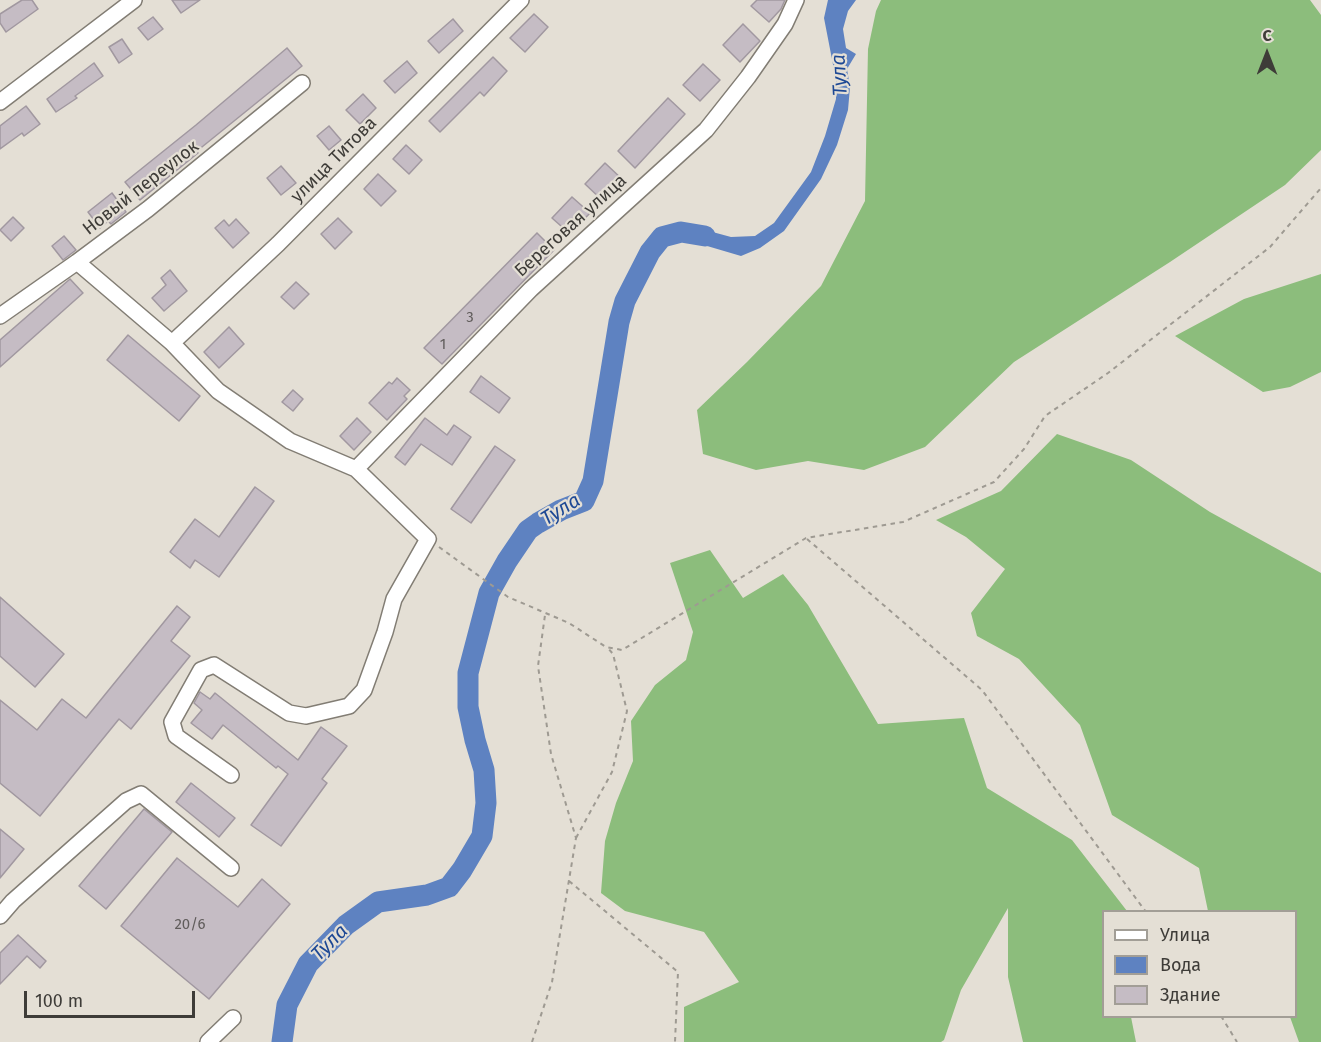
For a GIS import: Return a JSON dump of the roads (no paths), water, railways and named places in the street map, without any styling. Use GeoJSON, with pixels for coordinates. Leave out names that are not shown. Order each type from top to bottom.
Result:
{"type":"FeatureCollection","features":[{"type":"Feature","properties":{"kind":"street"},"geometry":{"type":"LineString","coordinates":[[0,102],[134,0]]}},
{"type":"Feature","properties":{"kind":"street","name":"улица Титова"},"geometry":{"type":"LineString","coordinates":[[172,343],[278,244],[521,0]]}},
{"type":"Feature","properties":{"kind":"street","name":"Береговая улица"},"geometry":{"type":"LineString","coordinates":[[356,469],[531,289],[706,130],[748,77],[785,24],[796,0]]}},
{"type":"Feature","properties":{"kind":"street","name":"Новый переулок"},"geometry":{"type":"LineString","coordinates":[[0,316],[148,209],[302,83]]}},
{"type":"Feature","properties":{"kind":"street"},"geometry":{"type":"LineString","coordinates":[[77,262],[172,343],[218,391],[290,441],[356,469],[428,539],[394,599],[385,633],[364,690],[349,706],[306,716],[289,713],[214,665],[201,670],[172,722],[176,736],[231,775]]}},
{"type":"Feature","properties":{"kind":"street"},"geometry":{"type":"LineString","coordinates":[[0,915],[126,801],[141,794],[231,868]]}},
{"type":"Feature","properties":{"kind":"street"},"geometry":{"type":"LineString","coordinates":[[208,1042],[233,1018]]}},
{"type":"Feature","properties":{"kind":"water"},"geometry":{"type":"Polygon","coordinates":[[[828,0],[856,0],[848,11],[843,29],[846,48],[856,54],[847,69],[850,87],[848,110],[837,145],[821,179],[784,231],[760,248],[741,256],[680,238],[676,227],[683,224],[731,237],[755,236],[774,223],[811,172],[836,99],[836,80],[824,18],[828,0]]]}},
{"type":"Feature","properties":{"kind":"waterway","name":"Тула"},"geometry":{"type":"LineString","coordinates":[[282,1042],[287,1005],[308,964],[346,925],[378,902],[427,895],[449,887],[482,836],[486,803],[484,770],[468,707],[468,673],[489,593],[528,530],[561,510],[584,501],[593,481],[619,322],[625,301],[650,252],[662,237],[681,232],[705,236]]}}]}
